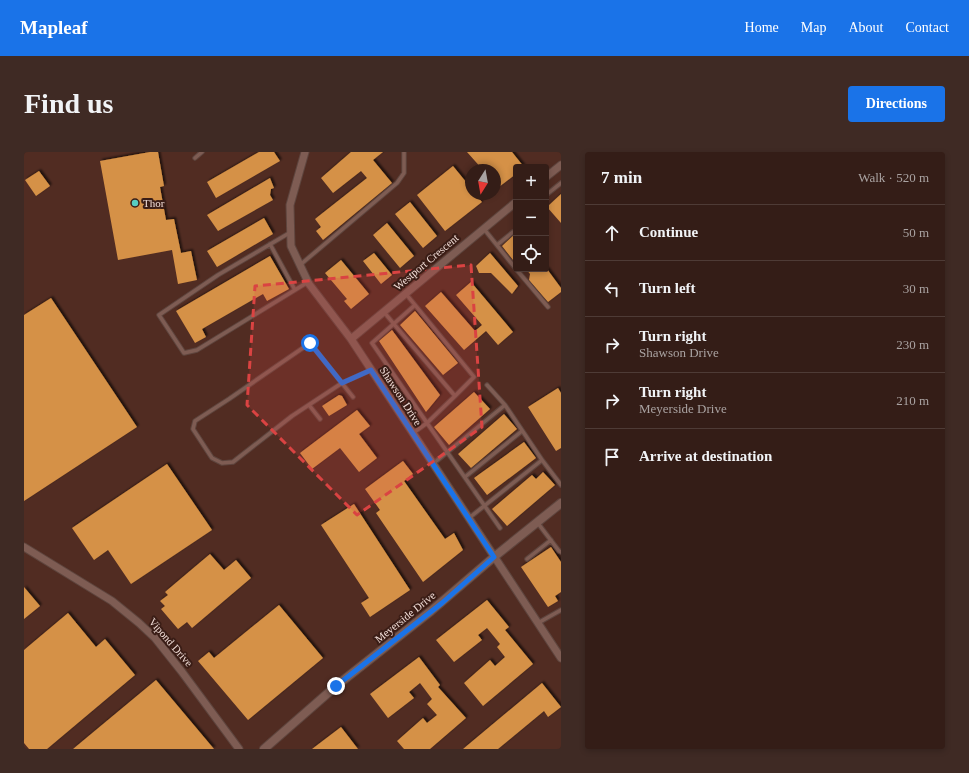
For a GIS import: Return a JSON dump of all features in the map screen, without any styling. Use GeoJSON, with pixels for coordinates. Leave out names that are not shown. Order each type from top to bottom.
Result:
{"type":"FeatureCollection","features":[{"type":"Feature","properties":{"kind":"street","name":"Shawson Drive"},"geometry":{"type":"LineString","coordinates":[[305,152],[290,205],[291,246],[308,282],[351,339],[561,658]]}},
{"type":"Feature","properties":{"kind":"street"},"geometry":{"type":"LineString","coordinates":[[549,175],[561,165]]}},
{"type":"Feature","properties":{"kind":"street","name":"Westport Crescent"},"geometry":{"type":"LineString","coordinates":[[351,339],[513,205]]}},
{"type":"Feature","properties":{"kind":"street","name":"Meyerside Drive"},"geometry":{"type":"LineString","coordinates":[[264,749],[336,686],[436,607],[494,557],[561,503]]}},
{"type":"Feature","properties":{"kind":"street","name":"Vipond Drive"},"geometry":{"type":"LineString","coordinates":[[24,547],[112,601],[155,638],[239,749]]}},
{"type":"Feature","properties":{"kind":"lane"},"geometry":{"type":"LineString","coordinates":[[195,158],[202,152]]}},
{"type":"Feature","properties":{"kind":"lane"},"geometry":{"type":"LineString","coordinates":[[300,264],[398,184],[404,173],[404,152]]}},
{"type":"Feature","properties":{"kind":"lane"},"geometry":{"type":"LineString","coordinates":[[549,193],[561,183]]}},
{"type":"Feature","properties":{"kind":"lane"},"geometry":{"type":"LineString","coordinates":[[484,229],[513,265]]}},
{"type":"Feature","properties":{"kind":"lane"},"geometry":{"type":"LineString","coordinates":[[291,232],[218,275],[159,315],[184,353],[197,350],[308,282]]}},
{"type":"Feature","properties":{"kind":"lane"},"geometry":{"type":"LineString","coordinates":[[497,245],[512,232]]}},
{"type":"Feature","properties":{"kind":"lane"},"geometry":{"type":"LineString","coordinates":[[270,244],[295,290]]}},
{"type":"Feature","properties":{"kind":"lane"},"geometry":{"type":"LineString","coordinates":[[519,272],[548,307]]}},
{"type":"Feature","properties":{"kind":"lane"},"geometry":{"type":"LineString","coordinates":[[406,294],[474,377],[427,423],[413,433]]}},
{"type":"Feature","properties":{"kind":"lane"},"geometry":{"type":"LineString","coordinates":[[415,305],[372,343],[500,528]]}},
{"type":"Feature","properties":{"kind":"lane"},"geometry":{"type":"LineString","coordinates":[[384,312],[455,396]]}},
{"type":"Feature","properties":{"kind":"lane"},"geometry":{"type":"LineString","coordinates":[[353,397],[342,383],[310,343],[229,400],[195,421],[193,429],[212,458],[222,463],[233,462],[292,416],[310,404],[342,383],[371,370]]}},
{"type":"Feature","properties":{"kind":"lane"},"geometry":{"type":"LineString","coordinates":[[487,385],[504,405],[561,485]]}},
{"type":"Feature","properties":{"kind":"lane"},"geometry":{"type":"LineString","coordinates":[[310,404],[320,419]]}},
{"type":"Feature","properties":{"kind":"lane"},"geometry":{"type":"LineString","coordinates":[[433,464],[504,405]]}},
{"type":"Feature","properties":{"kind":"lane"},"geometry":{"type":"LineString","coordinates":[[465,476],[522,431]]}},
{"type":"Feature","properties":{"kind":"lane"},"geometry":{"type":"LineString","coordinates":[[469,519],[542,460]]}},
{"type":"Feature","properties":{"kind":"lane"},"geometry":{"type":"LineString","coordinates":[[537,522],[561,552]]}},
{"type":"Feature","properties":{"kind":"lane"},"geometry":{"type":"LineString","coordinates":[[527,559],[551,540]]}},
{"type":"Feature","properties":{"kind":"lane"},"geometry":{"type":"LineString","coordinates":[[538,623],[561,610]]}},
{"type":"Feature","properties":{"kind":"highlighted area"},"geometry":{"type":"Polygon","coordinates":[[[471,265],[482,427],[357,515],[247,405],[255,286],[471,265]]]}},
{"type":"Feature","properties":{"kind":"shaded area"},"geometry":{"type":"Polygon","coordinates":[[[24,152],[561,152],[561,749],[24,749],[24,152]]]}},
{"type":"Feature","properties":{"kind":"building","name":"Thor"},"geometry":{"type":"Polygon","coordinates":[[[150,152],[158,152],[164,186],[160,187],[166,220],[174,219],[181,253],[191,251],[197,280],[178,284],[172,250],[118,260],[100,161],[150,152]]]}},
{"type":"Feature","properties":{"kind":"building"},"geometry":{"type":"Polygon","coordinates":[[[259,152],[274,152],[280,161],[216,198],[207,182],[259,152]]]}},
{"type":"Feature","properties":{"kind":"building"},"geometry":{"type":"Polygon","coordinates":[[[351,152],[383,152],[373,160],[392,183],[323,240],[316,231],[321,227],[315,219],[367,178],[361,171],[333,193],[321,178],[351,152]]]}},
{"type":"Feature","properties":{"kind":"building"},"geometry":{"type":"Polygon","coordinates":[[[467,152],[512,152],[522,164],[513,164],[513,176],[501,185],[501,164],[478,164],[467,152]]]}},
{"type":"Feature","properties":{"kind":"building"},"geometry":{"type":"Polygon","coordinates":[[[453,166],[465,181],[465,200],[480,200],[482,202],[445,231],[417,195],[453,166]]]}},
{"type":"Feature","properties":{"kind":"building"},"geometry":{"type":"Polygon","coordinates":[[[39,171],[50,186],[36,196],[25,180],[39,171]]]}},
{"type":"Feature","properties":{"kind":"building"},"geometry":{"type":"Polygon","coordinates":[[[270,178],[274,188],[271,189],[270,195],[273,200],[218,231],[207,215],[270,178]]]}},
{"type":"Feature","properties":{"kind":"building"},"geometry":{"type":"Polygon","coordinates":[[[561,194],[561,223],[549,209],[549,205],[561,194]]]}},
{"type":"Feature","properties":{"kind":"building"},"geometry":{"type":"Polygon","coordinates":[[[410,202],[437,236],[423,248],[395,214],[410,202]]]}},
{"type":"Feature","properties":{"kind":"building"},"geometry":{"type":"Polygon","coordinates":[[[264,218],[273,234],[217,267],[207,251],[264,218]]]}},
{"type":"Feature","properties":{"kind":"building"},"geometry":{"type":"Polygon","coordinates":[[[387,223],[414,256],[400,268],[373,235],[387,223]]]}},
{"type":"Feature","properties":{"kind":"building"},"geometry":{"type":"Polygon","coordinates":[[[513,236],[513,260],[502,246],[513,236]]]}},
{"type":"Feature","properties":{"kind":"building"},"geometry":{"type":"Polygon","coordinates":[[[374,253],[392,275],[381,284],[363,261],[374,253]]]}},
{"type":"Feature","properties":{"kind":"building"},"geometry":{"type":"Polygon","coordinates":[[[490,253],[518,286],[512,294],[491,273],[479,273],[476,266],[490,253]]]}},
{"type":"Feature","properties":{"kind":"building"},"geometry":{"type":"Polygon","coordinates":[[[270,256],[289,289],[267,301],[263,294],[202,329],[206,337],[195,343],[176,311],[270,256]]]}},
{"type":"Feature","properties":{"kind":"building"},"geometry":{"type":"Polygon","coordinates":[[[341,260],[369,294],[351,309],[344,301],[347,299],[325,273],[341,260]]]}},
{"type":"Feature","properties":{"kind":"building"},"geometry":{"type":"Polygon","coordinates":[[[528,272],[549,272],[561,288],[561,292],[548,302],[529,280],[530,274],[528,272]]]}},
{"type":"Feature","properties":{"kind":"building"},"geometry":{"type":"Polygon","coordinates":[[[471,282],[513,332],[498,345],[486,331],[464,350],[425,306],[441,292],[475,331],[482,325],[456,295],[471,282]]]}},
{"type":"Feature","properties":{"kind":"building"},"geometry":{"type":"Polygon","coordinates":[[[51,298],[137,427],[24,501],[24,315],[51,298]]]}},
{"type":"Feature","properties":{"kind":"building"},"geometry":{"type":"Polygon","coordinates":[[[415,311],[458,363],[443,375],[400,325],[415,311]]]}},
{"type":"Feature","properties":{"kind":"building"},"geometry":{"type":"Polygon","coordinates":[[[392,330],[440,395],[426,412],[379,341],[392,330]]]}},
{"type":"Feature","properties":{"kind":"building"},"geometry":{"type":"Polygon","coordinates":[[[558,388],[561,393],[561,448],[556,451],[528,407],[558,388]]]}},
{"type":"Feature","properties":{"kind":"building"},"geometry":{"type":"Polygon","coordinates":[[[474,392],[490,409],[449,445],[434,427],[474,392]]]}},
{"type":"Feature","properties":{"kind":"building"},"geometry":{"type":"Polygon","coordinates":[[[339,395],[342,396],[347,405],[329,416],[322,406],[339,395]]]}},
{"type":"Feature","properties":{"kind":"building"},"geometry":{"type":"Polygon","coordinates":[[[357,410],[370,426],[359,434],[377,458],[359,472],[340,448],[312,469],[300,453],[357,410]]]}},
{"type":"Feature","properties":{"kind":"building"},"geometry":{"type":"Polygon","coordinates":[[[504,414],[517,429],[471,468],[458,454],[504,414]]]}},
{"type":"Feature","properties":{"kind":"building"},"geometry":{"type":"Polygon","coordinates":[[[524,442],[536,458],[487,495],[474,478],[524,442]]]}},
{"type":"Feature","properties":{"kind":"building"},"geometry":{"type":"Polygon","coordinates":[[[403,461],[413,474],[404,481],[445,539],[454,533],[463,550],[423,582],[376,513],[380,510],[365,489],[403,461]]]}},
{"type":"Feature","properties":{"kind":"building"},"geometry":{"type":"Polygon","coordinates":[[[167,464],[212,530],[131,584],[108,550],[94,560],[72,528],[167,464]]]}},
{"type":"Feature","properties":{"kind":"building"},"geometry":{"type":"Polygon","coordinates":[[[543,472],[555,485],[507,526],[492,509],[532,475],[536,479],[543,472]]]}},
{"type":"Feature","properties":{"kind":"building"},"geometry":{"type":"Polygon","coordinates":[[[354,504],[410,590],[370,617],[361,603],[369,598],[321,525],[354,504]]]}},
{"type":"Feature","properties":{"kind":"building"},"geometry":{"type":"Polygon","coordinates":[[[551,547],[561,562],[561,592],[555,596],[558,601],[548,607],[521,567],[551,547]]]}},
{"type":"Feature","properties":{"kind":"building"},"geometry":{"type":"Polygon","coordinates":[[[210,554],[224,570],[236,560],[251,578],[192,628],[187,622],[178,629],[161,609],[165,606],[160,601],[168,595],[165,592],[210,554]]]}},
{"type":"Feature","properties":{"kind":"building"},"geometry":{"type":"Polygon","coordinates":[[[24,587],[40,606],[24,619],[24,587]]]}},
{"type":"Feature","properties":{"kind":"building"},"geometry":{"type":"Polygon","coordinates":[[[487,600],[509,627],[505,630],[533,664],[483,706],[464,683],[490,660],[495,666],[505,657],[497,647],[500,644],[487,628],[478,635],[482,640],[454,662],[436,640],[487,600]]]}},
{"type":"Feature","properties":{"kind":"building"},"geometry":{"type":"Polygon","coordinates":[[[279,605],[323,658],[248,720],[198,661],[209,652],[214,658],[279,605]]]}},
{"type":"Feature","properties":{"kind":"building"},"geometry":{"type":"Polygon","coordinates":[[[68,613],[96,647],[105,639],[135,675],[47,749],[29,749],[24,743],[24,650],[68,613]]]}},
{"type":"Feature","properties":{"kind":"building"},"geometry":{"type":"Polygon","coordinates":[[[419,657],[440,685],[438,687],[466,718],[430,749],[404,749],[397,741],[423,718],[427,723],[437,715],[427,704],[432,699],[420,683],[409,692],[414,698],[388,718],[370,694],[419,657]]]}},
{"type":"Feature","properties":{"kind":"building"},"geometry":{"type":"Polygon","coordinates":[[[156,680],[214,749],[73,749],[156,680]]]}},
{"type":"Feature","properties":{"kind":"building"},"geometry":{"type":"Polygon","coordinates":[[[542,683],[561,707],[548,717],[544,711],[498,749],[463,749],[542,683]]]}},
{"type":"Feature","properties":{"kind":"building"},"geometry":{"type":"Polygon","coordinates":[[[341,727],[358,749],[312,749],[341,727]]]}},
{"type":"Feature","properties":{"kind":"place","name":"Thor"},"geometry":{"type":"Point","coordinates":[135,203]}},
{"type":"Feature","properties":{"kind":"route"},"geometry":{"type":"LineString","coordinates":[[310,343],[342,383],[371,370],[494,557],[442,603],[336,686]]}}]}
